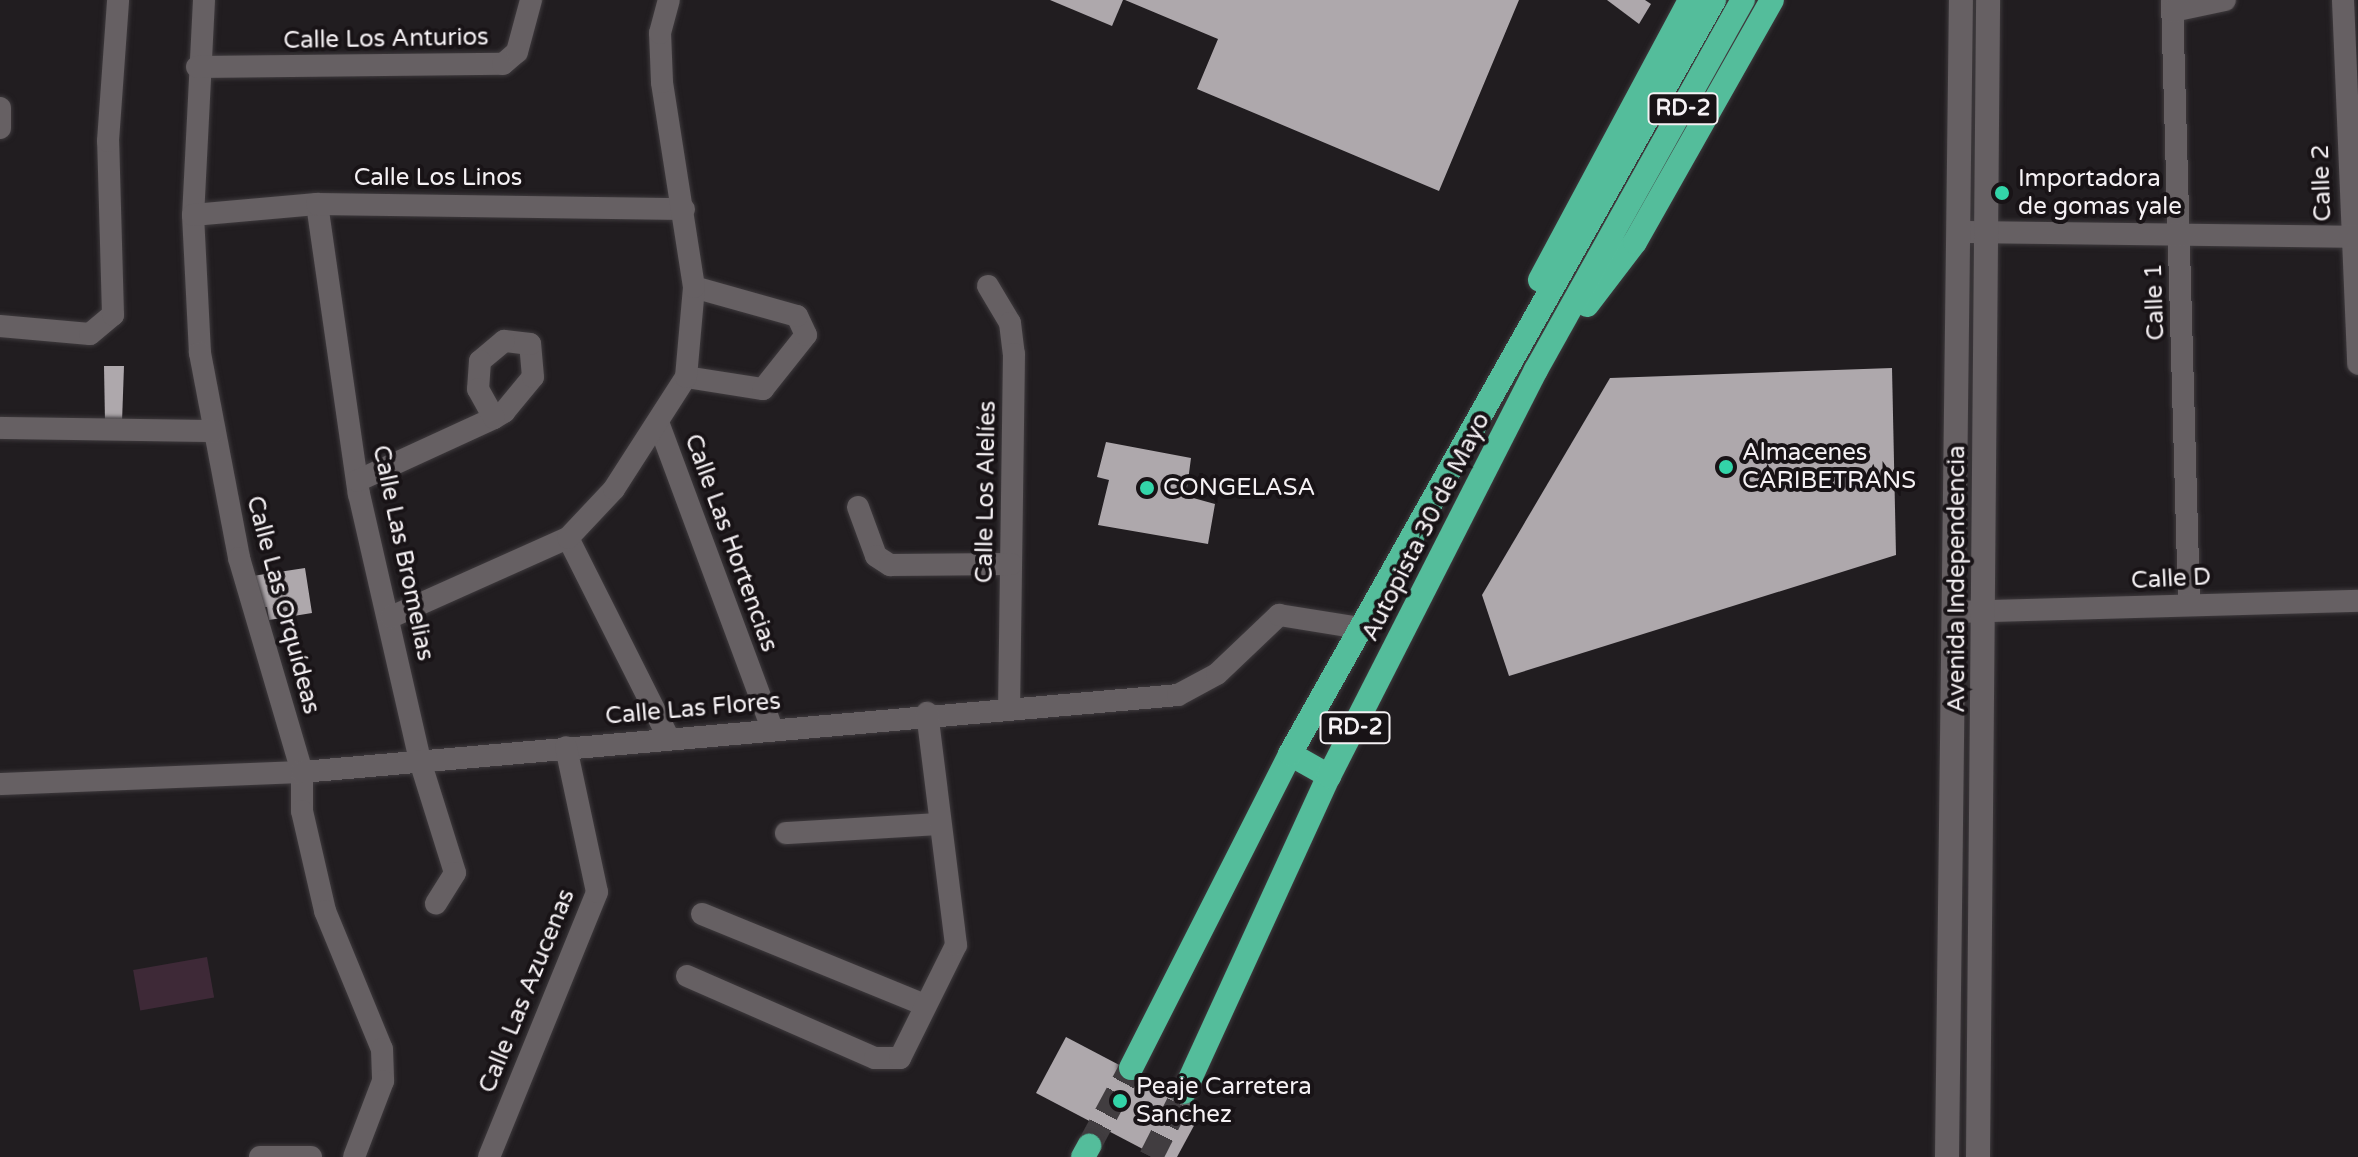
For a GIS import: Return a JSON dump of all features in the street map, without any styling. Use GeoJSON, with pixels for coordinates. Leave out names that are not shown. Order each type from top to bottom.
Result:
{"type":"FeatureCollection","features":[{"type":"Feature","properties":{"kind":"highway"},"geometry":{"type":"LineString","coordinates":[[1501,375],[1544,269],[1690,0]]}},
{"type":"Feature","properties":{"kind":"highway","name":"Autopista 30 de Mayo"},"geometry":{"type":"LineString","coordinates":[[1131,1068],[1290,754],[1714,0]]}},
{"type":"Feature","properties":{"kind":"highway","name":"Autopista 30 de Mayo"},"geometry":{"type":"LineString","coordinates":[[1184,1092],[1329,776],[1536,370],[1743,0]]}},
{"type":"Feature","properties":{"kind":"highway"},"geometry":{"type":"LineString","coordinates":[[1536,370],[1635,242],[1772,0]]}},
{"type":"Feature","properties":{"kind":"highway"},"geometry":{"type":"LineString","coordinates":[[1290,754],[1329,776]]}},
{"type":"Feature","properties":{"kind":"street"},"geometry":{"type":"LineString","coordinates":[[0,326],[90,334],[113,315],[108,141],[118,0]]}},
{"type":"Feature","properties":{"kind":"street","name":"Calle Las Orquídeas"},"geometry":{"type":"LineString","coordinates":[[204,0],[197,67],[193,215],[200,353],[239,558],[302,772],[302,811],[325,911],[382,1049],[383,1081],[354,1157]]}},
{"type":"Feature","properties":{"kind":"street","name":"Calle Los Anturios"},"geometry":{"type":"LineString","coordinates":[[197,67],[503,64],[517,52],[531,0]]}},
{"type":"Feature","properties":{"kind":"street"},"geometry":{"type":"LineString","coordinates":[[391,617],[568,538],[614,489],[686,377],[694,287],[662,82],[660,33],[669,0]]}},
{"type":"Feature","properties":{"kind":"street","name":"Avenida Independencia"},"geometry":{"type":"LineString","coordinates":[[1947,1157],[1957,612],[1961,0]]}},
{"type":"Feature","properties":{"kind":"street","name":"Avenida Independencia"},"geometry":{"type":"LineString","coordinates":[[1978,1157],[1991,236],[1988,0]]}},
{"type":"Feature","properties":{"kind":"street"},"geometry":{"type":"LineString","coordinates":[[2173,6],[2225,0]]}},
{"type":"Feature","properties":{"kind":"street","name":"Calle 2"},"geometry":{"type":"LineString","coordinates":[[2343,0],[2358,364]]}},
{"type":"Feature","properties":{"kind":"street","name":"Calle 1"},"geometry":{"type":"LineString","coordinates":[[2173,6],[2189,602]]}},
{"type":"Feature","properties":{"kind":"street"},"geometry":{"type":"LineString","coordinates":[[0,108],[0,128]]}},
{"type":"Feature","properties":{"kind":"street","name":"Calle Los Linos"},"geometry":{"type":"LineString","coordinates":[[193,215],[317,204],[684,209]]}},
{"type":"Feature","properties":{"kind":"street","name":"Calle Las Bromelias"},"geometry":{"type":"LineString","coordinates":[[317,204],[357,481],[391,617],[420,761],[455,873],[436,904]]}},
{"type":"Feature","properties":{"kind":"street"},"geometry":{"type":"LineString","coordinates":[[1959,232],[1991,236],[2354,237]]}},
{"type":"Feature","properties":{"kind":"street","name":"Calle Los Alelíes"},"geometry":{"type":"LineString","coordinates":[[988,286],[1010,323],[1014,354],[1009,706]]}},
{"type":"Feature","properties":{"kind":"street"},"geometry":{"type":"LineString","coordinates":[[686,377],[763,389],[806,335],[797,316],[694,287]]}},
{"type":"Feature","properties":{"kind":"street"},"geometry":{"type":"LineString","coordinates":[[357,481],[494,418]]}},
{"type":"Feature","properties":{"kind":"street","name":"Calle Las Hortencias"},"geometry":{"type":"LineString","coordinates":[[658,422],[772,728]]}},
{"type":"Feature","properties":{"kind":"street"},"geometry":{"type":"LineString","coordinates":[[0,428],[214,431]]}},
{"type":"Feature","properties":{"kind":"street"},"geometry":{"type":"LineString","coordinates":[[858,507],[876,556],[890,565],[1011,564]]}},
{"type":"Feature","properties":{"kind":"street"},"geometry":{"type":"LineString","coordinates":[[568,538],[668,737]]}},
{"type":"Feature","properties":{"kind":"street","name":"Calle D"},"geometry":{"type":"LineString","coordinates":[[1957,612],[2189,602],[2358,601]]}},
{"type":"Feature","properties":{"kind":"street","name":"Calle Las Flores"},"geometry":{"type":"LineString","coordinates":[[0,784],[302,772],[927,713],[1178,695],[1217,674],[1279,615],[1359,628]]}},
{"type":"Feature","properties":{"kind":"street"},"geometry":{"type":"LineString","coordinates":[[687,976],[887,1062],[900,1058],[956,945],[957,926],[936,824],[927,713]]}},
{"type":"Feature","properties":{"kind":"street","name":"Calle Las Azucenas"},"geometry":{"type":"LineString","coordinates":[[489,1157],[597,892],[566,747]]}},
{"type":"Feature","properties":{"kind":"street"},"geometry":{"type":"LineString","coordinates":[[786,833],[936,824]]}},
{"type":"Feature","properties":{"kind":"street"},"geometry":{"type":"LineString","coordinates":[[702,914],[925,1005]]}},
{"type":"Feature","properties":{"kind":"street"},"geometry":{"type":"LineString","coordinates":[[260,1157],[311,1157]]}},
{"type":"Feature","properties":{"kind":"shaded area"},"geometry":{"type":"Polygon","coordinates":[[[207,957],[214,997],[140,1010],[133,970],[207,957]]]}},
{"type":"Feature","properties":{"kind":"building"},"geometry":{"type":"Polygon","coordinates":[[[1050,0],[1123,0],[1112,26],[1050,0]]]}},
{"type":"Feature","properties":{"kind":"building"},"geometry":{"type":"Polygon","coordinates":[[[1125,0],[1519,0],[1439,191],[1197,89],[1218,39],[1125,0]]]}},
{"type":"Feature","properties":{"kind":"building"},"geometry":{"type":"Polygon","coordinates":[[[1607,0],[1645,0],[1651,4],[1639,24],[1607,0]]]}},
{"type":"Feature","properties":{"kind":"building"},"geometry":{"type":"Polygon","coordinates":[[[104,366],[124,366],[122,422],[105,422],[104,366]]]}},
{"type":"Feature","properties":{"kind":"building","name":"Almacenes CARIBETRANS"},"geometry":{"type":"Polygon","coordinates":[[[1892,368],[1896,555],[1509,676],[1482,595],[1610,378],[1892,368]]]}},
{"type":"Feature","properties":{"kind":"building","name":"CONGELASA"},"geometry":{"type":"Polygon","coordinates":[[[1106,442],[1191,458],[1186,496],[1215,504],[1208,544],[1098,525],[1109,480],[1097,477],[1106,442]]]}},
{"type":"Feature","properties":{"kind":"building"},"geometry":{"type":"Polygon","coordinates":[[[305,568],[312,613],[269,620],[267,607],[257,608],[253,576],[305,568]]]}},
{"type":"Feature","properties":{"kind":"building","name":"Peaje Carretera Sanchez"},"geometry":{"type":"Polygon","coordinates":[[[1066,1037],[1203,1109],[1177,1157],[1158,1157],[1036,1093],[1066,1037]]]}},
{"type":"Feature","properties":{"kind":"tunnel"},"geometry":{"type":"LineString","coordinates":[[1089,1146],[1131,1068]]}},
{"type":"Feature","properties":{"kind":"tunnel"},"geometry":{"type":"LineString","coordinates":[[1151,1157],[1184,1092]]}},
{"type":"Feature","properties":{"kind":"place","name":"Importadora de gomas yale"},"geometry":{"type":"Point","coordinates":[2002,193]}},
{"type":"Feature","properties":{"kind":"place","name":"Almacenes CARIBETRANS"},"geometry":{"type":"Point","coordinates":[1726,467]}},
{"type":"Feature","properties":{"kind":"place","name":"CONGELASA"},"geometry":{"type":"Point","coordinates":[1147,488]}},
{"type":"Feature","properties":{"kind":"place","name":"Peaje Carretera Sanchez"},"geometry":{"type":"Point","coordinates":[1120,1101]}}]}
